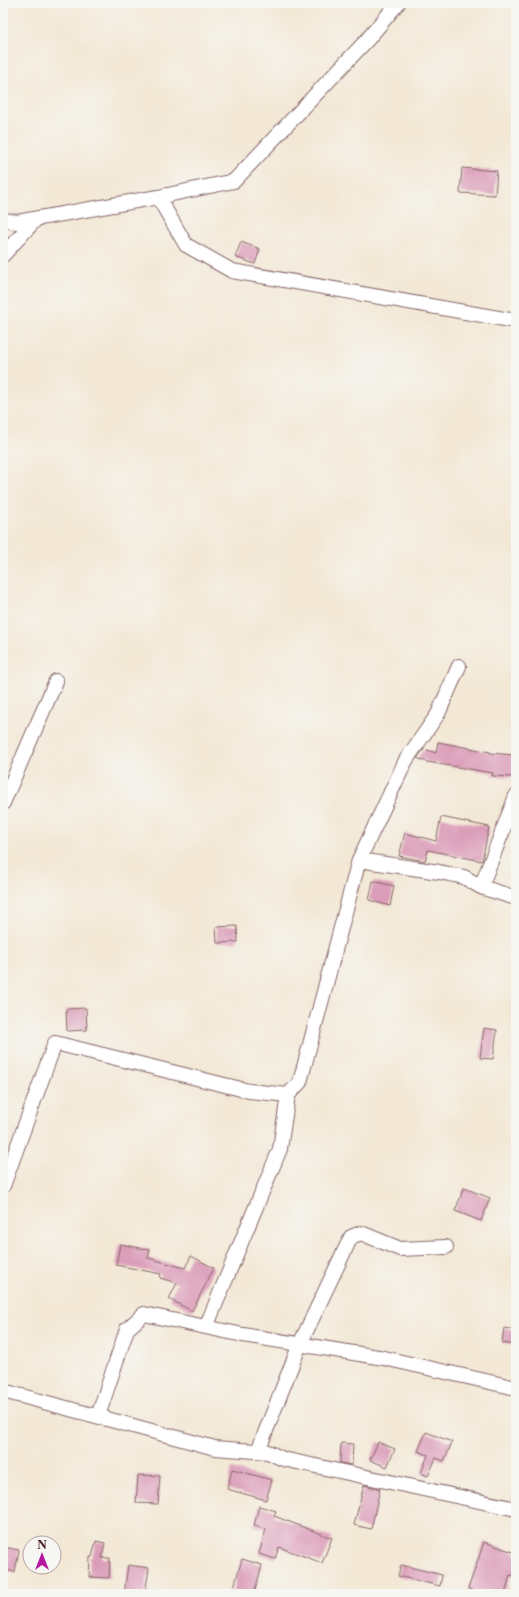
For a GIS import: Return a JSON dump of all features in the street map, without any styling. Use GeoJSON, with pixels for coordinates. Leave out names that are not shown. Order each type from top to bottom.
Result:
{"type":"FeatureCollection","features":[{"type":"Feature","properties":{"kind":"street"},"geometry":{"type":"LineString","coordinates":[[3,220],[16,222],[158,197],[234,181],[367,40],[398,3]]}},
{"type":"Feature","properties":{"kind":"street"},"geometry":{"type":"LineString","coordinates":[[158,197],[186,245],[232,271],[516,321]]}},
{"type":"Feature","properties":{"kind":"street"},"geometry":{"type":"LineString","coordinates":[[3,255],[37,218]]}},
{"type":"Feature","properties":{"kind":"street"},"geometry":{"type":"LineString","coordinates":[[206,1327],[280,1149],[288,1095],[300,1082],[359,860],[406,760],[438,714],[459,666]]}},
{"type":"Feature","properties":{"kind":"street"},"geometry":{"type":"LineString","coordinates":[[3,804],[56,681]]}},
{"type":"Feature","properties":{"kind":"street"},"geometry":{"type":"LineString","coordinates":[[481,887],[516,796]]}},
{"type":"Feature","properties":{"kind":"street"},"geometry":{"type":"LineString","coordinates":[[359,860],[464,877],[481,887],[516,898]]}},
{"type":"Feature","properties":{"kind":"street"},"geometry":{"type":"LineString","coordinates":[[3,1186],[55,1043],[249,1091],[288,1095]]}},
{"type":"Feature","properties":{"kind":"street"},"geometry":{"type":"LineString","coordinates":[[258,1451],[300,1344],[351,1236],[361,1233],[400,1250],[446,1248]]}},
{"type":"Feature","properties":{"kind":"street"},"geometry":{"type":"LineString","coordinates":[[98,1416],[126,1329],[144,1314],[243,1335],[384,1358],[516,1388]]}},
{"type":"Feature","properties":{"kind":"street"},"geometry":{"type":"LineString","coordinates":[[3,1391],[215,1448],[268,1452],[283,1459],[516,1509]]}},
{"type":"Feature","properties":{"kind":"building"},"geometry":{"type":"Polygon","coordinates":[[[462,168],[497,171],[495,195],[460,193],[462,168]]]}},
{"type":"Feature","properties":{"kind":"building"},"geometry":{"type":"Polygon","coordinates":[[[241,242],[260,249],[255,264],[235,257],[241,242]]]}},
{"type":"Feature","properties":{"kind":"building"},"geometry":{"type":"Polygon","coordinates":[[[438,742],[490,753],[514,755],[513,777],[492,776],[493,773],[427,762],[417,758],[424,749],[436,753],[438,742]]]}},
{"type":"Feature","properties":{"kind":"building"},"geometry":{"type":"Polygon","coordinates":[[[441,817],[489,827],[482,861],[428,850],[425,861],[399,856],[405,833],[436,841],[441,817]]]}},
{"type":"Feature","properties":{"kind":"building"},"geometry":{"type":"Polygon","coordinates":[[[373,881],[394,886],[390,906],[369,900],[373,881]]]}},
{"type":"Feature","properties":{"kind":"building"},"geometry":{"type":"Polygon","coordinates":[[[237,926],[238,942],[217,943],[216,927],[237,926]]]}},
{"type":"Feature","properties":{"kind":"building"},"geometry":{"type":"Polygon","coordinates":[[[86,1008],[87,1030],[67,1031],[66,1009],[86,1008]]]}},
{"type":"Feature","properties":{"kind":"building"},"geometry":{"type":"Polygon","coordinates":[[[484,1028],[497,1030],[493,1059],[480,1058],[484,1028]]]}},
{"type":"Feature","properties":{"kind":"building"},"geometry":{"type":"Polygon","coordinates":[[[464,1188],[490,1198],[481,1221],[455,1211],[464,1188]]]}},
{"type":"Feature","properties":{"kind":"building"},"geometry":{"type":"Polygon","coordinates":[[[120,1244],[150,1250],[148,1258],[185,1268],[191,1256],[214,1268],[192,1311],[169,1299],[177,1283],[160,1278],[161,1274],[116,1265],[120,1244]]]}},
{"type":"Feature","properties":{"kind":"building"},"geometry":{"type":"Polygon","coordinates":[[[504,1328],[516,1330],[516,1345],[502,1343],[504,1328]]]}},
{"type":"Feature","properties":{"kind":"building"},"geometry":{"type":"Polygon","coordinates":[[[426,1432],[452,1442],[444,1461],[436,1458],[428,1476],[421,1473],[428,1455],[418,1451],[426,1432]]]}},
{"type":"Feature","properties":{"kind":"building"},"geometry":{"type":"Polygon","coordinates":[[[378,1442],[395,1449],[387,1467],[370,1460],[378,1442]]]}},
{"type":"Feature","properties":{"kind":"building"},"geometry":{"type":"Polygon","coordinates":[[[341,1443],[353,1444],[352,1465],[340,1463],[341,1443]]]}},
{"type":"Feature","properties":{"kind":"building"},"geometry":{"type":"Polygon","coordinates":[[[232,1469],[272,1480],[266,1500],[227,1489],[232,1469]]]}},
{"type":"Feature","properties":{"kind":"building"},"geometry":{"type":"Polygon","coordinates":[[[138,1475],[160,1476],[158,1504],[136,1503],[138,1475]]]}},
{"type":"Feature","properties":{"kind":"building"},"geometry":{"type":"Polygon","coordinates":[[[364,1485],[380,1489],[371,1529],[354,1525],[364,1485]]]}},
{"type":"Feature","properties":{"kind":"building"},"geometry":{"type":"Polygon","coordinates":[[[259,1506],[276,1511],[274,1516],[332,1538],[322,1563],[279,1547],[275,1559],[259,1554],[266,1529],[254,1526],[259,1506]]]}},
{"type":"Feature","properties":{"kind":"building"},"geometry":{"type":"Polygon","coordinates":[[[96,1541],[105,1543],[102,1558],[110,1558],[109,1578],[89,1577],[90,1557],[92,1557],[96,1541]]]}},
{"type":"Feature","properties":{"kind":"building"},"geometry":{"type":"Polygon","coordinates":[[[484,1542],[516,1553],[516,1576],[510,1575],[505,1594],[471,1594],[472,1590],[468,1589],[484,1542]]]}},
{"type":"Feature","properties":{"kind":"building"},"geometry":{"type":"Polygon","coordinates":[[[3,1547],[19,1550],[15,1572],[3,1570],[3,1547]]]}},
{"type":"Feature","properties":{"kind":"building"},"geometry":{"type":"Polygon","coordinates":[[[242,1559],[262,1565],[254,1594],[232,1594],[242,1559]]]}},
{"type":"Feature","properties":{"kind":"building"},"geometry":{"type":"Polygon","coordinates":[[[128,1565],[149,1568],[145,1594],[124,1594],[128,1565]]]}},
{"type":"Feature","properties":{"kind":"building"},"geometry":{"type":"Polygon","coordinates":[[[401,1565],[442,1575],[440,1586],[398,1576],[401,1565]]]}}]}
